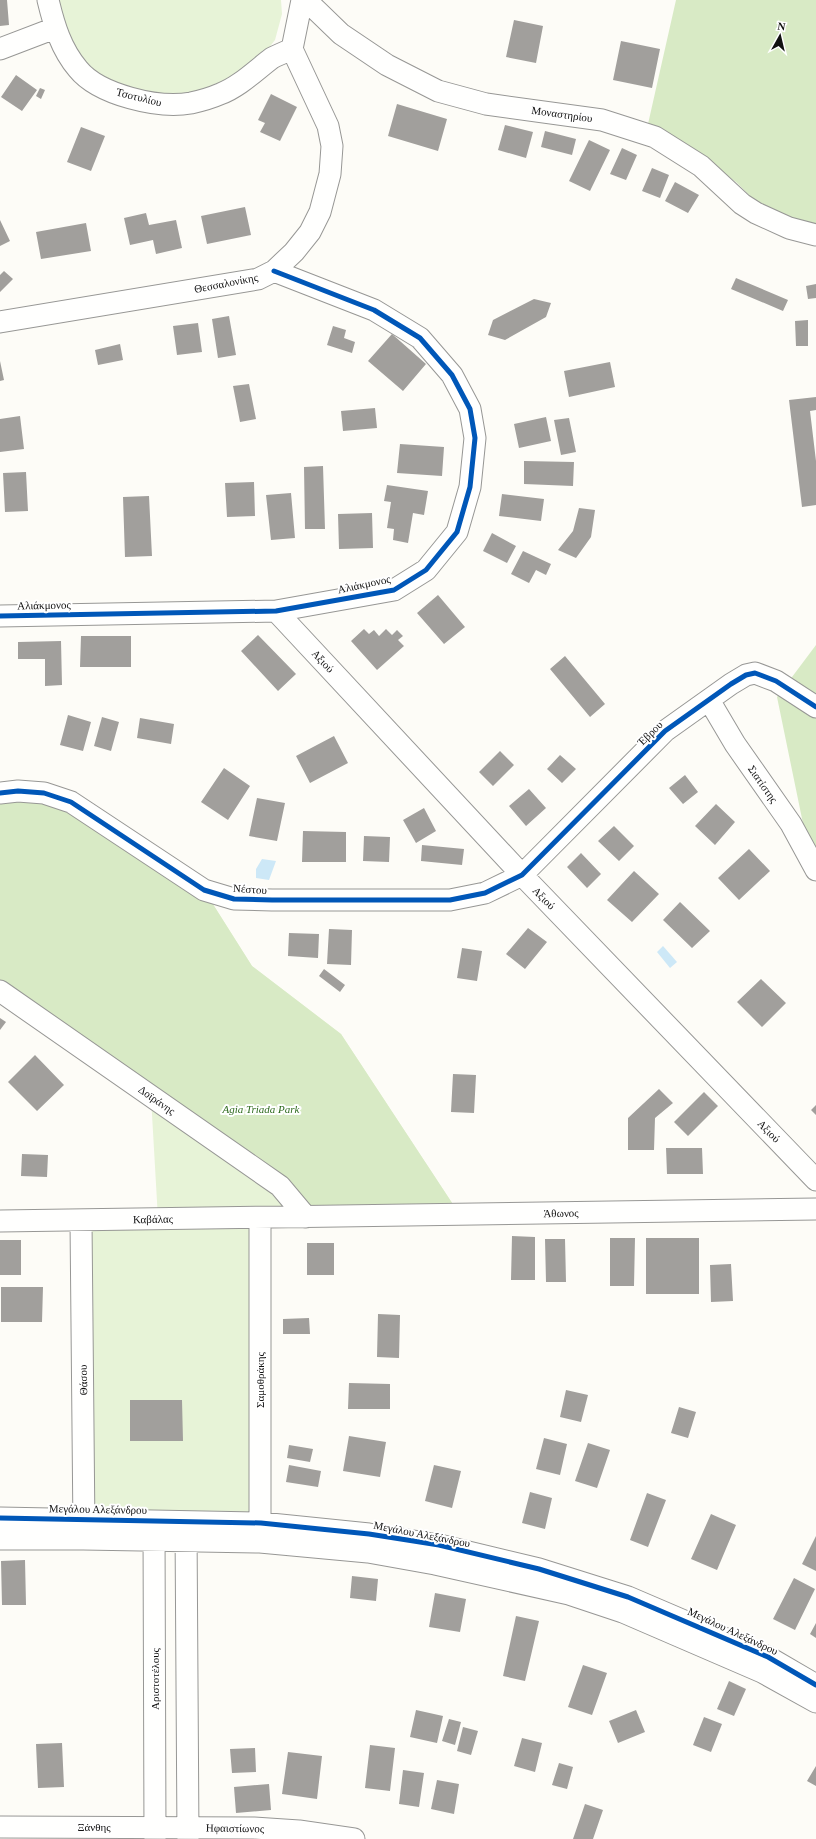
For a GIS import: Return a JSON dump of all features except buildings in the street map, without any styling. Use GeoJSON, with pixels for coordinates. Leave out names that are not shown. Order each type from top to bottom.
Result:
{"type":"FeatureCollection","features":[{"type":"Feature","properties":{"kind":"street","name":"Τσοτυλίου"},"geometry":{"type":"LineString","coordinates":[[48,0],[55,28],[69,57],[87,78],[125,96],[162,104],[191,103],[222,94],[274,57],[292,50]]}},
{"type":"Feature","properties":{"kind":"street"},"geometry":{"type":"LineString","coordinates":[[292,50],[302,0]]}},
{"type":"Feature","properties":{"kind":"street","name":"Μοναστηρίου"},"geometry":{"type":"LineString","coordinates":[[309,0],[311,5],[341,34],[387,65],[438,91],[486,104],[602,120],[655,137],[701,166],[727,191],[752,210],[789,228],[816,235]]}},
{"type":"Feature","properties":{"kind":"street"},"geometry":{"type":"LineString","coordinates":[[0,49],[55,28]]}},
{"type":"Feature","properties":{"kind":"street","name":"Θεσσαλονίκης"},"geometry":{"type":"LineString","coordinates":[[0,322],[258,279],[274,271],[294,252],[315,224],[328,186],[332,159],[328,126],[292,50]]}},
{"type":"Feature","properties":{"kind":"street","name":"Αλιάκμονος"},"geometry":{"type":"LineString","coordinates":[[0,616],[276,611],[394,590],[426,570],[457,532],[470,487],[475,438],[470,409],[452,376],[420,338],[374,310],[274,271]]}},
{"type":"Feature","properties":{"kind":"street","name":"Αξιού"},"geometry":{"type":"LineString","coordinates":[[276,611],[522,874],[816,1180]]}},
{"type":"Feature","properties":{"kind":"street","name":"Έβρου"},"geometry":{"type":"LineString","coordinates":[[522,874],[665,731],[746,675],[755,673],[776,681],[816,707]]}},
{"type":"Feature","properties":{"kind":"street","name":"Σιατίστης"},"geometry":{"type":"LineString","coordinates":[[708,700],[740,750],[791,824],[816,870]]}},
{"type":"Feature","properties":{"kind":"street","name":"Νέστου"},"geometry":{"type":"LineString","coordinates":[[0,792],[30,791],[44,793],[71,802],[204,890],[234,899],[450,900],[486,892],[522,874]]}},
{"type":"Feature","properties":{"kind":"street","name":"Δοϊράνης"},"geometry":{"type":"LineString","coordinates":[[0,991],[280,1186],[306,1217]]}},
{"type":"Feature","properties":{"kind":"street","name":"Άθωνος"},"geometry":{"type":"LineString","coordinates":[[306,1217],[816,1210]]}},
{"type":"Feature","properties":{"kind":"street","name":"Καβάλας"},"geometry":{"type":"LineString","coordinates":[[0,1221],[306,1217]]}},
{"type":"Feature","properties":{"kind":"street","name":"Σαμοθράκης"},"geometry":{"type":"LineString","coordinates":[[260,1218],[261,1532]]}},
{"type":"Feature","properties":{"kind":"street","name":"Θάσου"},"geometry":{"type":"LineString","coordinates":[[81,1220],[84,1529]]}},
{"type":"Feature","properties":{"kind":"street","name":"Μεγάλου Αλεξάνδρου"},"geometry":{"type":"LineString","coordinates":[[0,1518],[84,1529],[369,1534],[439,1545],[579,1580],[628,1596],[725,1637],[768,1658],[816,1685]]}},
{"type":"Feature","properties":{"kind":"street","name":"Μεγάλου Αλεξάνδρου"},"geometry":{"type":"LineString","coordinates":[[0,1539],[84,1529]]}},
{"type":"Feature","properties":{"kind":"street","name":"Αριστοτέλους"},"geometry":{"type":"LineString","coordinates":[[154,1530],[155,1833]]}},
{"type":"Feature","properties":{"kind":"street"},"geometry":{"type":"LineString","coordinates":[[186,1530],[188,1833]]}},
{"type":"Feature","properties":{"kind":"street","name":"Μεγάλου Αλεξάνδρου"},"geometry":{"type":"LineString","coordinates":[[261,1532],[493,1575],[569,1594],[624,1612],[718,1652],[762,1672],[816,1702]]}},
{"type":"Feature","properties":{"kind":"street","name":"Ξάνθης"},"geometry":{"type":"LineString","coordinates":[[0,1827],[188,1833]]}},
{"type":"Feature","properties":{"kind":"street","name":"Ηφαιστίωνος"},"geometry":{"type":"LineString","coordinates":[[188,1833],[271,1829],[354,1839]]}},
{"type":"Feature","properties":{"kind":"green space"},"geometry":{"type":"Polygon","coordinates":[[[55,0],[281,0],[282,14],[275,40],[264,54],[235,75],[200,93],[177,96],[132,90],[87,70],[77,57],[55,0]]]}},
{"type":"Feature","properties":{"kind":"green space"},"geometry":{"type":"Polygon","coordinates":[[[676,0],[816,0],[816,232],[758,204],[736,182],[697,154],[648,124],[676,0]]]}},
{"type":"Feature","properties":{"kind":"green space"},"geometry":{"type":"Polygon","coordinates":[[[816,645],[816,856],[807,843],[777,697],[816,645]]]}},
{"type":"Feature","properties":{"kind":"green space"},"geometry":{"type":"Polygon","coordinates":[[[0,793],[44,793],[204,890],[252,966],[341,1034],[460,1215],[306,1217],[0,991],[0,793]]]}},
{"type":"Feature","properties":{"kind":"green space","name":"Agia Triada Park"},"geometry":{"type":"Polygon","coordinates":[[[204,890],[252,966],[341,1034],[460,1215],[260,1218],[261,1523],[84,1519],[81,1221],[158,1219],[151,1097],[204,890]]]}},
{"type":"Feature","properties":{"kind":"water"},"geometry":{"type":"Polygon","coordinates":[[[262,859],[276,861],[269,880],[256,878],[256,869],[262,859]]]}},
{"type":"Feature","properties":{"kind":"water"},"geometry":{"type":"Polygon","coordinates":[[[663,946],[677,962],[670,968],[657,952],[663,946]]]}},
{"type":"Feature","properties":{"kind":"cycle path"},"geometry":{"type":"LineString","coordinates":[[0,616],[276,611],[394,590],[426,570],[457,532],[470,487],[475,438],[470,409],[452,375],[420,338],[374,310],[274,271]]}},
{"type":"Feature","properties":{"kind":"cycle path"},"geometry":{"type":"LineString","coordinates":[[0,793],[18,791],[44,793],[71,802],[204,890],[234,899],[450,900],[485,893],[522,875],[665,731],[746,675],[755,673],[776,681],[816,707]]}},
{"type":"Feature","properties":{"kind":"cycle path"},"geometry":{"type":"LineString","coordinates":[[0,1518],[261,1523],[369,1534],[439,1545],[539,1569],[628,1597],[768,1657],[816,1685]]}}]}
